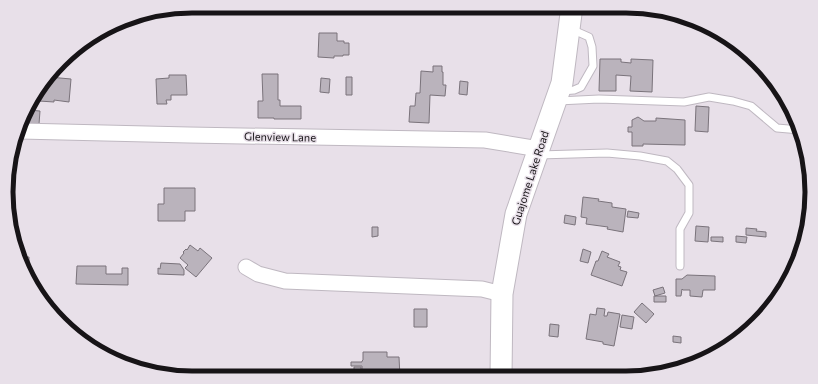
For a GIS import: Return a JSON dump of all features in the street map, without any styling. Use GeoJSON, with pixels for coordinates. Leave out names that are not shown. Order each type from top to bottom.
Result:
{"type":"FeatureCollection","features":[{"type":"Feature","properties":{"kind":"street","name":"Guajome Lake Road"},"geometry":{"type":"LineString","coordinates":[[501,371],[502,294],[516,214],[562,83],[571,13]]}},
{"type":"Feature","properties":{"kind":"street","name":"Glenview Lane"},"geometry":{"type":"LineString","coordinates":[[23,131],[197,136],[485,140],[538,152]]}},
{"type":"Feature","properties":{"kind":"street"},"geometry":{"type":"LineString","coordinates":[[246,267],[258,274],[285,282],[482,289],[502,294]]}},
{"type":"Feature","properties":{"kind":"lane"},"geometry":{"type":"LineString","coordinates":[[557,96],[581,86],[594,66],[589,37],[569,28]]}},
{"type":"Feature","properties":{"kind":"lane"},"geometry":{"type":"LineString","coordinates":[[557,96],[684,102],[709,97],[733,101],[750,106],[777,128],[794,129]]}},
{"type":"Feature","properties":{"kind":"lane"},"geometry":{"type":"LineString","coordinates":[[538,152],[607,153],[640,156],[667,161],[677,169],[689,185],[689,213],[680,229],[680,266]]}},
{"type":"Feature","properties":{"kind":"building"},"geometry":{"type":"Polygon","coordinates":[[[319,33],[337,33],[337,41],[349,43],[349,55],[334,56],[334,58],[318,57],[319,33]]]}},
{"type":"Feature","properties":{"kind":"building"},"geometry":{"type":"Polygon","coordinates":[[[600,59],[621,59],[621,62],[631,63],[631,59],[653,60],[652,92],[630,91],[631,76],[616,75],[616,91],[599,91],[600,59]]]}},
{"type":"Feature","properties":{"kind":"building"},"geometry":{"type":"Polygon","coordinates":[[[433,66],[442,66],[443,85],[446,85],[445,96],[430,95],[429,123],[409,122],[410,106],[415,106],[416,93],[420,93],[421,71],[433,72],[433,66]]]}},
{"type":"Feature","properties":{"kind":"building"},"geometry":{"type":"Polygon","coordinates":[[[262,74],[278,74],[278,100],[280,100],[280,106],[301,106],[301,119],[258,118],[258,101],[263,101],[262,74]]]}},
{"type":"Feature","properties":{"kind":"building"},"geometry":{"type":"Polygon","coordinates":[[[169,75],[186,75],[187,95],[171,95],[171,100],[166,100],[167,104],[157,104],[156,79],[169,78],[169,75]]]}},
{"type":"Feature","properties":{"kind":"building"},"geometry":{"type":"Polygon","coordinates":[[[54,77],[71,79],[69,102],[54,100],[54,102],[39,101],[54,77]]]}},
{"type":"Feature","properties":{"kind":"building"},"geometry":{"type":"Polygon","coordinates":[[[346,77],[352,77],[352,95],[346,95],[346,77]]]}},
{"type":"Feature","properties":{"kind":"building"},"geometry":{"type":"Polygon","coordinates":[[[321,78],[330,79],[329,93],[320,92],[321,78]]]}},
{"type":"Feature","properties":{"kind":"building"},"geometry":{"type":"Polygon","coordinates":[[[460,81],[468,82],[467,95],[459,94],[460,81]]]}},
{"type":"Feature","properties":{"kind":"building"},"geometry":{"type":"Polygon","coordinates":[[[696,106],[709,107],[708,132],[695,131],[696,106]]]}},
{"type":"Feature","properties":{"kind":"building"},"geometry":{"type":"Polygon","coordinates":[[[32,110],[40,111],[39,124],[27,123],[32,110]]]}},
{"type":"Feature","properties":{"kind":"building"},"geometry":{"type":"Polygon","coordinates":[[[638,117],[644,121],[656,121],[656,118],[685,120],[685,145],[643,144],[643,146],[632,146],[632,132],[628,132],[628,127],[632,127],[632,120],[638,117]]]}},
{"type":"Feature","properties":{"kind":"building"},"geometry":{"type":"Polygon","coordinates":[[[164,188],[195,188],[195,211],[185,211],[185,221],[158,221],[158,204],[164,204],[164,188]]]}},
{"type":"Feature","properties":{"kind":"building"},"geometry":{"type":"Polygon","coordinates":[[[583,197],[599,199],[598,201],[612,203],[612,207],[626,209],[623,232],[607,229],[608,227],[586,224],[587,218],[581,217],[583,197]]]}},
{"type":"Feature","properties":{"kind":"building"},"geometry":{"type":"Polygon","coordinates":[[[628,211],[639,213],[638,218],[627,217],[628,211]]]}},
{"type":"Feature","properties":{"kind":"building"},"geometry":{"type":"Polygon","coordinates":[[[565,215],[576,217],[575,225],[564,223],[565,215]]]}},
{"type":"Feature","properties":{"kind":"building"},"geometry":{"type":"Polygon","coordinates":[[[696,226],[709,227],[708,242],[695,241],[696,226]]]}},
{"type":"Feature","properties":{"kind":"building"},"geometry":{"type":"Polygon","coordinates":[[[372,227],[378,227],[378,236],[372,237],[372,227]]]}},
{"type":"Feature","properties":{"kind":"building"},"geometry":{"type":"Polygon","coordinates":[[[746,228],[766,232],[766,237],[746,235],[746,228]]]}},
{"type":"Feature","properties":{"kind":"building"},"geometry":{"type":"Polygon","coordinates":[[[736,236],[747,237],[746,243],[736,242],[736,236]]]}},
{"type":"Feature","properties":{"kind":"building"},"geometry":{"type":"Polygon","coordinates":[[[711,237],[723,237],[723,242],[711,241],[711,237]]]}},
{"type":"Feature","properties":{"kind":"building"},"geometry":{"type":"Polygon","coordinates":[[[190,245],[198,251],[200,248],[212,258],[196,277],[185,268],[188,265],[180,258],[184,253],[183,252],[186,249],[187,250],[190,245]]]}},
{"type":"Feature","properties":{"kind":"building"},"geometry":{"type":"Polygon","coordinates":[[[583,249],[591,252],[588,263],[580,261],[583,249]]]}},
{"type":"Feature","properties":{"kind":"building"},"geometry":{"type":"Polygon","coordinates":[[[602,251],[609,254],[607,257],[620,262],[618,266],[621,267],[620,270],[627,272],[622,286],[591,275],[596,261],[598,261],[602,251]]]}},
{"type":"Feature","properties":{"kind":"building"},"geometry":{"type":"Polygon","coordinates":[[[25,257],[29,257],[29,266],[25,257]]]}},
{"type":"Feature","properties":{"kind":"building"},"geometry":{"type":"Polygon","coordinates":[[[161,263],[180,264],[184,270],[184,275],[158,274],[158,268],[160,269],[161,263]]]}},
{"type":"Feature","properties":{"kind":"building"},"geometry":{"type":"Polygon","coordinates":[[[77,266],[106,266],[106,274],[122,274],[122,268],[128,268],[128,285],[76,284],[77,266]]]}},
{"type":"Feature","properties":{"kind":"building"},"geometry":{"type":"Polygon","coordinates":[[[687,275],[715,276],[715,290],[703,290],[702,297],[690,296],[690,290],[682,289],[681,296],[676,296],[676,279],[682,279],[687,275]]]}},
{"type":"Feature","properties":{"kind":"building"},"geometry":{"type":"Polygon","coordinates":[[[663,287],[665,293],[655,296],[653,290],[663,287]]]}},
{"type":"Feature","properties":{"kind":"building"},"geometry":{"type":"Polygon","coordinates":[[[654,296],[666,296],[666,302],[654,302],[654,296]]]}},
{"type":"Feature","properties":{"kind":"building"},"geometry":{"type":"Polygon","coordinates":[[[642,303],[654,314],[646,323],[634,312],[642,303]]]}},
{"type":"Feature","properties":{"kind":"building"},"geometry":{"type":"Polygon","coordinates":[[[597,308],[605,309],[604,316],[607,316],[608,312],[620,314],[614,346],[603,344],[603,342],[586,339],[590,314],[596,315],[597,308]]]}},
{"type":"Feature","properties":{"kind":"building"},"geometry":{"type":"Polygon","coordinates":[[[414,309],[427,309],[427,327],[414,327],[414,309]]]}},
{"type":"Feature","properties":{"kind":"building"},"geometry":{"type":"Polygon","coordinates":[[[622,315],[634,317],[632,329],[620,327],[622,315]]]}},
{"type":"Feature","properties":{"kind":"building"},"geometry":{"type":"Polygon","coordinates":[[[550,324],[559,325],[558,337],[549,336],[550,324]]]}},
{"type":"Feature","properties":{"kind":"building"},"geometry":{"type":"Polygon","coordinates":[[[673,336],[681,337],[681,343],[673,342],[673,336]]]}},
{"type":"Feature","properties":{"kind":"building"},"geometry":{"type":"Polygon","coordinates":[[[363,352],[387,352],[387,357],[399,357],[400,371],[362,371],[362,366],[351,366],[351,362],[362,362],[363,352]]]}},
{"type":"Feature","properties":{"kind":"building"},"geometry":{"type":"Polygon","coordinates":[[[354,367],[361,367],[361,371],[354,371],[354,367]]]}}]}
